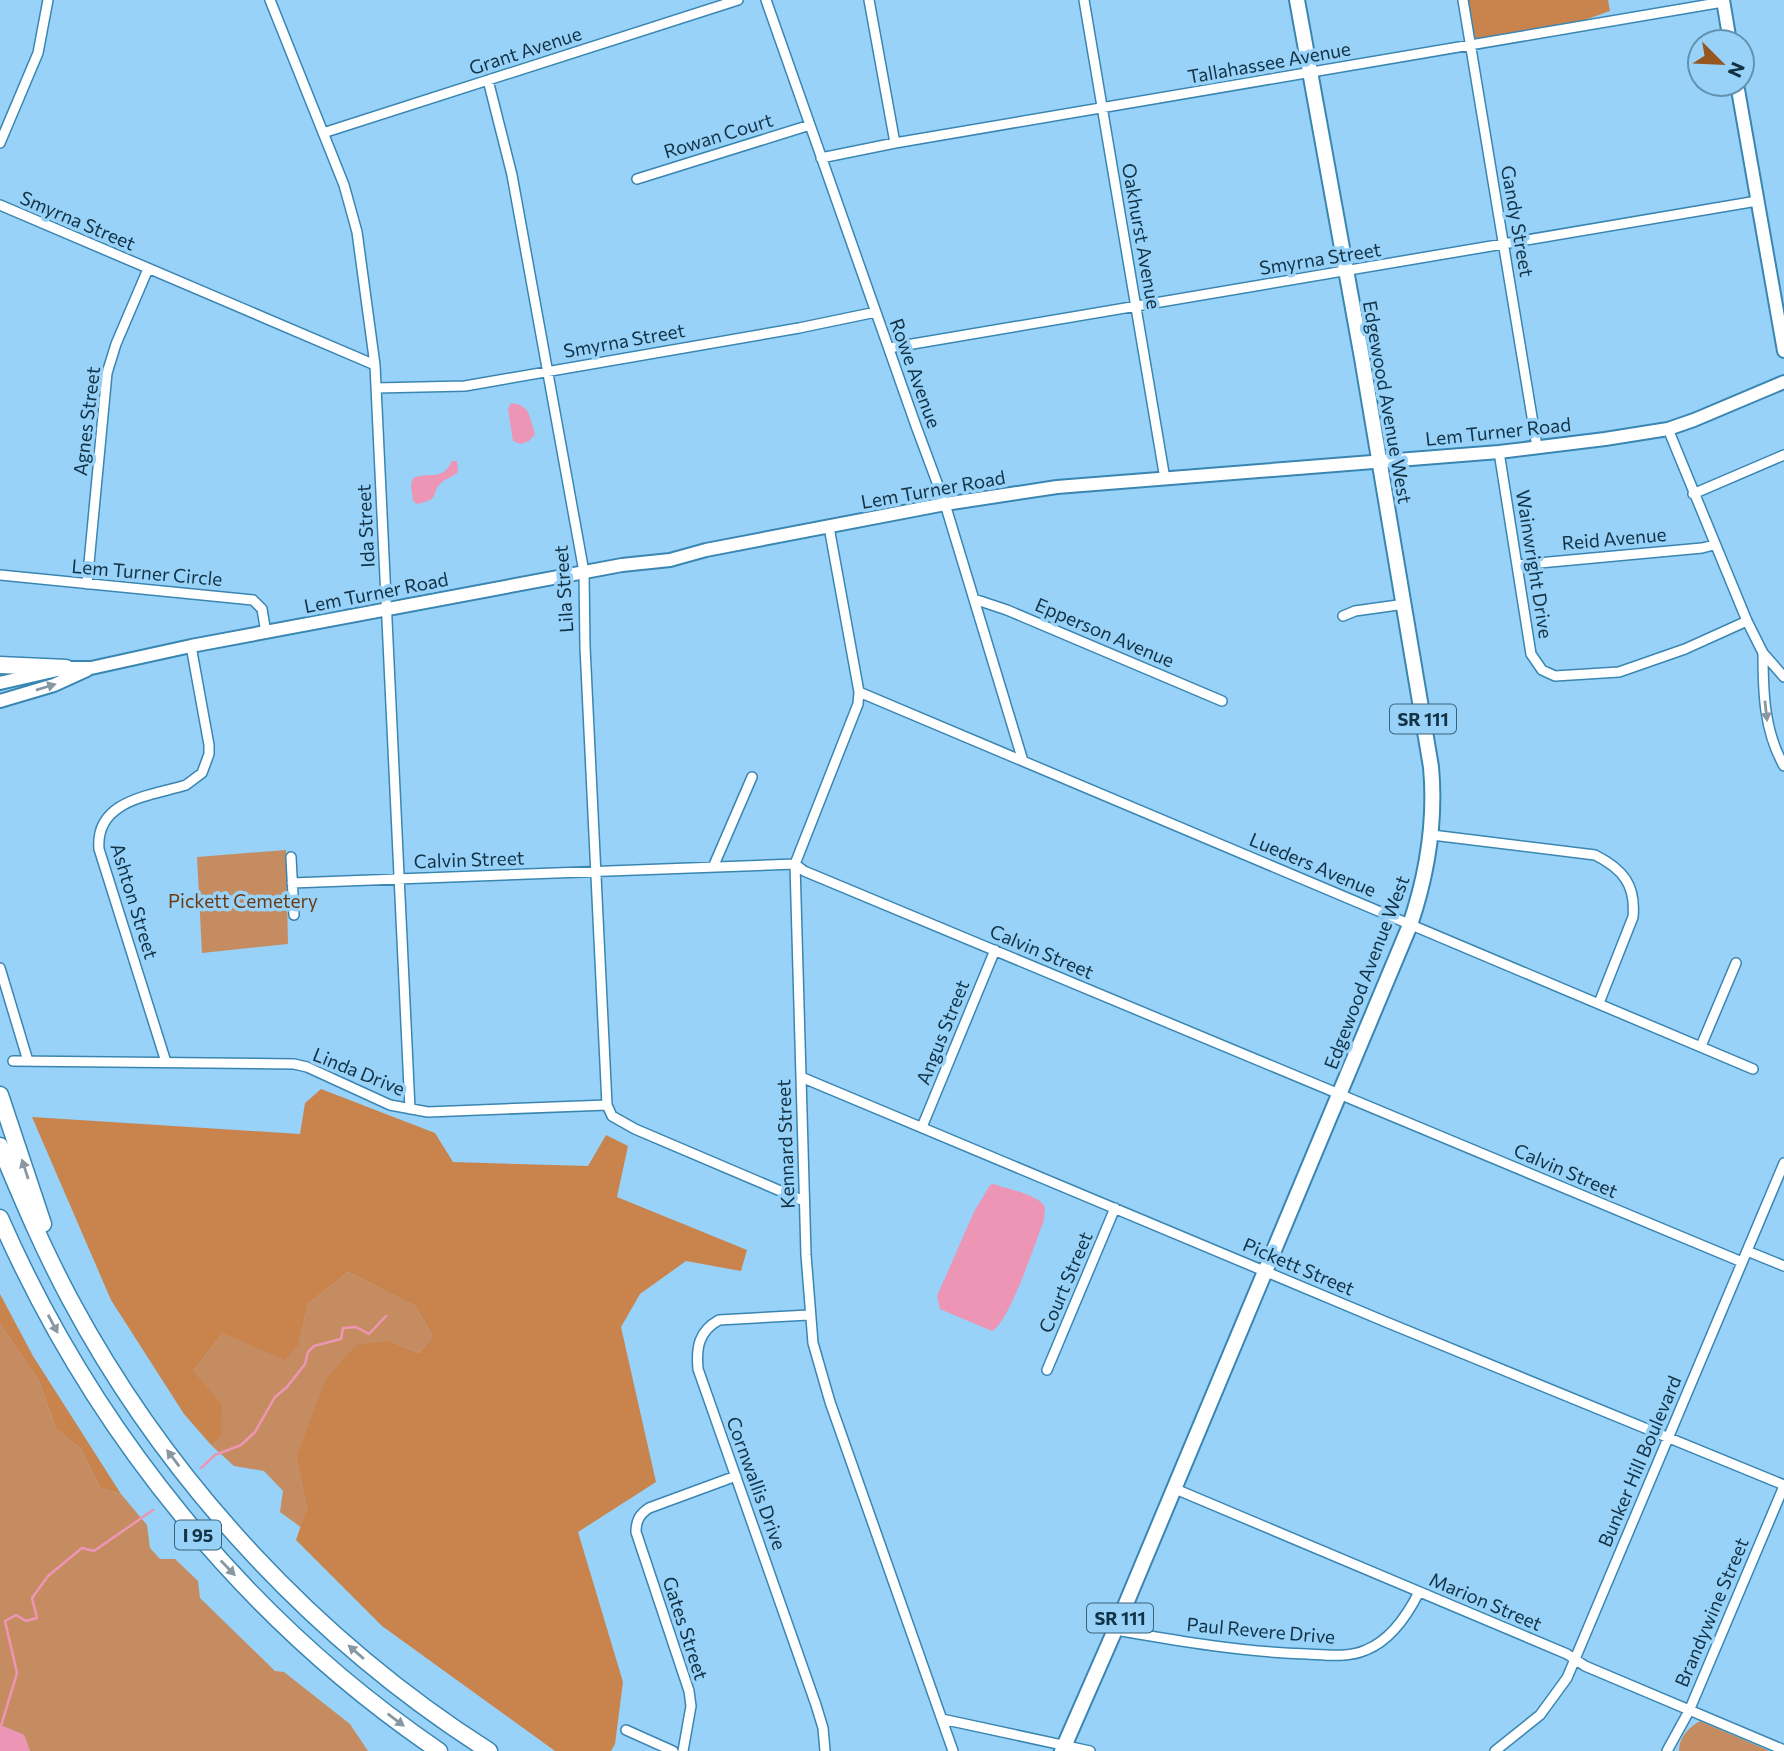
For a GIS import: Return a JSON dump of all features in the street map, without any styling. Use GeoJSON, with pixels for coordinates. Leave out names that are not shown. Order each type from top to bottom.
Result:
{"type":"FeatureCollection","features":[{"type":"Feature","properties":{"kind":"highway"},"geometry":{"type":"LineString","coordinates":[[0,665],[66,668]]}},
{"type":"Feature","properties":{"kind":"highway"},"geometry":{"type":"LineString","coordinates":[[0,1094],[72,1302]]}},
{"type":"Feature","properties":{"kind":"highway","name":"I 95"},"geometry":{"type":"LineString","coordinates":[[0,1146],[40,1238],[72,1302],[145,1420],[208,1503],[254,1555],[365,1660],[439,1717],[489,1751]]}},
{"type":"Feature","properties":{"kind":"highway","name":"I 95"},"geometry":{"type":"LineString","coordinates":[[0,1218],[26,1274],[77,1366],[134,1453],[176,1508],[222,1561],[295,1635],[374,1703],[439,1751]]}},
{"type":"Feature","properties":{"kind":"main road","name":"Edgewood Avenue West"},"geometry":{"type":"LineString","coordinates":[[1063,1749],[1410,925],[1422,892],[1432,835],[1431,767],[1405,604],[1297,0]]}},
{"type":"Feature","properties":{"kind":"main road"},"geometry":{"type":"LineString","coordinates":[[1723,1],[1728,28]]}},
{"type":"Feature","properties":{"kind":"main road"},"geometry":{"type":"LineString","coordinates":[[1739,98],[1784,351]]}},
{"type":"Feature","properties":{"kind":"main road","name":"Lem Turner Road"},"geometry":{"type":"LineString","coordinates":[[91,668],[191,646],[584,572],[670,559],[945,504],[1057,487],[1499,452],[1668,429],[1723,410],[1784,382]]}},
{"type":"Feature","properties":{"kind":"main road"},"geometry":{"type":"LineString","coordinates":[[0,683],[66,668],[91,668]]}},
{"type":"Feature","properties":{"kind":"main road"},"geometry":{"type":"LineString","coordinates":[[0,701],[54,685],[91,668]]}},
{"type":"Feature","properties":{"kind":"street"},"geometry":{"type":"LineString","coordinates":[[0,143],[38,53],[48,0]]}},
{"type":"Feature","properties":{"kind":"street","name":"Ida Street"},"geometry":{"type":"LineString","coordinates":[[270,0],[344,185],[357,232],[375,365],[410,1109]]}},
{"type":"Feature","properties":{"kind":"street","name":"Grant Avenue"},"geometry":{"type":"LineString","coordinates":[[323,133],[738,0]]}},
{"type":"Feature","properties":{"kind":"street","name":"Rowe Avenue"},"geometry":{"type":"LineString","coordinates":[[766,0],[945,504],[1023,761]]}},
{"type":"Feature","properties":{"kind":"street"},"geometry":{"type":"LineString","coordinates":[[869,0],[895,143]]}},
{"type":"Feature","properties":{"kind":"street","name":"Oakhurst Avenue"},"geometry":{"type":"LineString","coordinates":[[1084,0],[1165,478]]}},
{"type":"Feature","properties":{"kind":"street","name":"Gandy Street"},"geometry":{"type":"LineString","coordinates":[[1464,0],[1537,447]]}},
{"type":"Feature","properties":{"kind":"street","name":"Tallahassee Avenue"},"geometry":{"type":"LineString","coordinates":[[821,158],[1723,1]]}},
{"type":"Feature","properties":{"kind":"street","name":"Lila Street"},"geometry":{"type":"LineString","coordinates":[[488,80],[512,175],[584,572],[585,647],[607,1105]]}},
{"type":"Feature","properties":{"kind":"street","name":"Rowan Court"},"geometry":{"type":"LineString","coordinates":[[637,179],[810,125]]}},
{"type":"Feature","properties":{"kind":"street","name":"Smyrna Street"},"geometry":{"type":"LineString","coordinates":[[889,348],[1757,201]]}},
{"type":"Feature","properties":{"kind":"street","name":"Smyrna Street"},"geometry":{"type":"LineString","coordinates":[[0,205],[375,365]]}},
{"type":"Feature","properties":{"kind":"street","name":"Agnes Street"},"geometry":{"type":"LineString","coordinates":[[87,584],[107,373],[116,344],[148,269]]}},
{"type":"Feature","properties":{"kind":"street","name":"Smyrna Street"},"geometry":{"type":"LineString","coordinates":[[376,388],[465,386],[876,312]]}},
{"type":"Feature","properties":{"kind":"street"},"geometry":{"type":"LineString","coordinates":[[1668,429],[1747,621],[1763,653],[1784,677]]}},
{"type":"Feature","properties":{"kind":"street","name":"Wainwright Drive"},"geometry":{"type":"LineString","coordinates":[[1499,452],[1531,654],[1542,670],[1555,676],[1619,673],[1685,649],[1747,621]]}},
{"type":"Feature","properties":{"kind":"street"},"geometry":{"type":"LineString","coordinates":[[1693,494],[1784,455]]}},
{"type":"Feature","properties":{"kind":"street","name":"Kennard Street"},"geometry":{"type":"LineString","coordinates":[[830,527],[859,692],[856,715],[795,864],[809,1315],[818,1363],[830,1402],[953,1751]]}},
{"type":"Feature","properties":{"kind":"street","name":"Reid Avenue"},"geometry":{"type":"LineString","coordinates":[[1517,565],[1714,545]]}},
{"type":"Feature","properties":{"kind":"street","name":"Lem Turner Circle"},"geometry":{"type":"LineString","coordinates":[[0,575],[253,600],[262,609],[266,633]]}},
{"type":"Feature","properties":{"kind":"street","name":"Epperson Avenue"},"geometry":{"type":"LineString","coordinates":[[974,599],[1007,610],[1222,701]]}},
{"type":"Feature","properties":{"kind":"street"},"geometry":{"type":"LineString","coordinates":[[1343,616],[1355,611],[1405,604]]}},
{"type":"Feature","properties":{"kind":"street","name":"Ashton Street"},"geometry":{"type":"LineString","coordinates":[[166,1062],[99,849],[99,840],[104,821],[116,808],[186,785],[195,780],[206,765],[209,745],[191,646]]}},
{"type":"Feature","properties":{"kind":"street"},"geometry":{"type":"LineString","coordinates":[[1763,653],[1767,724],[1776,752],[1784,766]]}},
{"type":"Feature","properties":{"kind":"street","name":"Lueders Avenue"},"geometry":{"type":"LineString","coordinates":[[859,692],[1754,1069]]}},
{"type":"Feature","properties":{"kind":"street"},"geometry":{"type":"LineString","coordinates":[[714,865],[752,777]]}},
{"type":"Feature","properties":{"kind":"street"},"geometry":{"type":"LineString","coordinates":[[1432,835],[1595,855],[1622,873],[1631,887],[1635,902],[1633,917],[1599,1003]]}},
{"type":"Feature","properties":{"kind":"street"},"geometry":{"type":"LineString","coordinates":[[291,857],[294,915]]}},
{"type":"Feature","properties":{"kind":"street","name":"Calvin Street"},"geometry":{"type":"LineString","coordinates":[[292,883],[795,864],[804,871],[1742,1262]]}},
{"type":"Feature","properties":{"kind":"street","name":"Angus Street"},"geometry":{"type":"LineString","coordinates":[[922,1127],[995,950]]}},
{"type":"Feature","properties":{"kind":"street"},"geometry":{"type":"LineString","coordinates":[[1702,1046],[1736,963]]}},
{"type":"Feature","properties":{"kind":"street"},"geometry":{"type":"LineString","coordinates":[[0,968],[28,1061]]}},
{"type":"Feature","properties":{"kind":"street","name":"Linda Drive"},"geometry":{"type":"LineString","coordinates":[[13,1061],[294,1064],[307,1067],[390,1105],[410,1109],[463,1112],[607,1105]]}},
{"type":"Feature","properties":{"kind":"street","name":"Pickett Street"},"geometry":{"type":"LineString","coordinates":[[801,1077],[1784,1486]]}},
{"type":"Feature","properties":{"kind":"street"},"geometry":{"type":"LineString","coordinates":[[607,1105],[612,1116],[635,1129],[804,1201]]}},
{"type":"Feature","properties":{"kind":"street","name":"Bunker Hill Boulevard"},"geometry":{"type":"LineString","coordinates":[[1495,1751],[1540,1715],[1567,1678],[1784,1163]]}},
{"type":"Feature","properties":{"kind":"street","name":"Court Street"},"geometry":{"type":"LineString","coordinates":[[1047,1370],[1115,1208]]}},
{"type":"Feature","properties":{"kind":"street"},"geometry":{"type":"LineString","coordinates":[[1747,1251],[1784,1266]]}},
{"type":"Feature","properties":{"kind":"street","name":"Cornwallis Drive"},"geometry":{"type":"LineString","coordinates":[[809,1315],[719,1320],[709,1326],[699,1341],[696,1352],[698,1369],[816,1705],[823,1728],[825,1751]]}},
{"type":"Feature","properties":{"kind":"street","name":"Gates Street"},"geometry":{"type":"LineString","coordinates":[[683,1751],[689,1728],[689,1691],[636,1532],[638,1517],[649,1508],[736,1476]]}},
{"type":"Feature","properties":{"kind":"street","name":"Brandywine Street"},"geometry":{"type":"LineString","coordinates":[[1667,1751],[1689,1711],[1784,1486]]}},
{"type":"Feature","properties":{"kind":"street","name":"Marion Street"},"geometry":{"type":"LineString","coordinates":[[1173,1488],[1567,1654],[1584,1666],[1784,1750]]}},
{"type":"Feature","properties":{"kind":"street","name":"Paul Revere Drive"},"geometry":{"type":"LineString","coordinates":[[1115,1630],[1205,1646],[1287,1654],[1340,1655],[1363,1652],[1378,1645],[1402,1621],[1419,1592]]}},
{"type":"Feature","properties":{"kind":"street"},"geometry":{"type":"LineString","coordinates":[[942,1719],[1063,1749],[1090,1751]]}},
{"type":"Feature","properties":{"kind":"street"},"geometry":{"type":"LineString","coordinates":[[626,1730],[673,1751]]}},
{"type":"Feature","properties":{"kind":"green space","name":"Pickett Cemetery"},"geometry":{"type":"Polygon","coordinates":[[[286,850],[288,944],[202,953],[197,857],[286,850]]]}},
{"type":"Feature","properties":{"kind":"green space"},"geometry":{"type":"Polygon","coordinates":[[[348,1272],[415,1306],[433,1336],[419,1353],[390,1341],[296,1458],[307,1508],[302,1528],[280,1512],[283,1491],[264,1471],[234,1466],[212,1446],[221,1436],[193,1371],[223,1333],[299,1344],[308,1304],[348,1272]]]}},
{"type":"Feature","properties":{"kind":"green space"},"geometry":{"type":"Polygon","coordinates":[[[0,1324],[39,1381],[56,1429],[81,1449],[100,1488],[121,1494],[147,1525],[150,1548],[160,1559],[175,1559],[198,1581],[200,1598],[275,1671],[284,1672],[350,1724],[368,1751],[30,1751],[24,1735],[0,1725],[0,1324]]]}},
{"type":"Feature","properties":{"kind":"green space"},"geometry":{"type":"Polygon","coordinates":[[[1700,1721],[1770,1751],[1679,1751],[1685,1733],[1700,1721]]]}},
{"type":"Feature","properties":{"kind":"shaded area"},"geometry":{"type":"Polygon","coordinates":[[[1468,0],[1608,0],[1610,11],[1573,24],[1476,42],[1468,0]]]}},
{"type":"Feature","properties":{"kind":"shaded area"},"geometry":{"type":"Polygon","coordinates":[[[511,403],[526,409],[535,434],[529,441],[521,444],[513,441],[508,409],[511,403]]]}},
{"type":"Feature","properties":{"kind":"shaded area"},"geometry":{"type":"Polygon","coordinates":[[[452,461],[457,461],[458,472],[438,486],[433,498],[417,504],[413,501],[413,478],[440,474],[452,461]]]}},
{"type":"Feature","properties":{"kind":"shaded area"},"geometry":{"type":"Polygon","coordinates":[[[321,1089],[435,1133],[453,1162],[588,1166],[606,1135],[628,1146],[617,1197],[747,1250],[741,1271],[686,1261],[640,1294],[621,1327],[656,1482],[578,1532],[623,1682],[615,1744],[611,1751],[555,1751],[382,1626],[296,1540],[307,1508],[296,1458],[326,1379],[356,1345],[390,1341],[419,1353],[433,1336],[415,1306],[348,1272],[308,1304],[299,1344],[285,1360],[223,1333],[193,1371],[222,1405],[221,1436],[212,1446],[184,1414],[111,1300],[32,1117],[300,1134],[305,1103],[321,1089]]]}},
{"type":"Feature","properties":{"kind":"shaded area"},"geometry":{"type":"Polygon","coordinates":[[[994,1184],[1037,1199],[1045,1208],[1044,1220],[1021,1280],[1006,1313],[992,1331],[940,1309],[937,1296],[974,1212],[990,1185],[994,1184]]]}},
{"type":"Feature","properties":{"kind":"shaded area"},"geometry":{"type":"Polygon","coordinates":[[[0,1294],[33,1356],[121,1494],[100,1488],[81,1449],[56,1429],[39,1381],[0,1324],[0,1294]]]}},
{"type":"Feature","properties":{"kind":"shaded area"},"geometry":{"type":"Polygon","coordinates":[[[0,1725],[24,1735],[30,1751],[0,1751],[0,1725]]]}},
{"type":"Feature","properties":{"kind":"waterway"},"geometry":{"type":"LineString","coordinates":[[201,1468],[215,1455],[241,1445],[255,1432],[275,1397],[287,1387],[305,1364],[308,1352],[314,1346],[341,1339],[343,1328],[356,1327],[369,1334],[386,1316]]}},
{"type":"Feature","properties":{"kind":"waterway"},"geometry":{"type":"LineString","coordinates":[[1,1726],[17,1673],[5,1621],[16,1615],[26,1621],[37,1618],[32,1598],[48,1576],[82,1548],[94,1551],[153,1510]]}}]}
